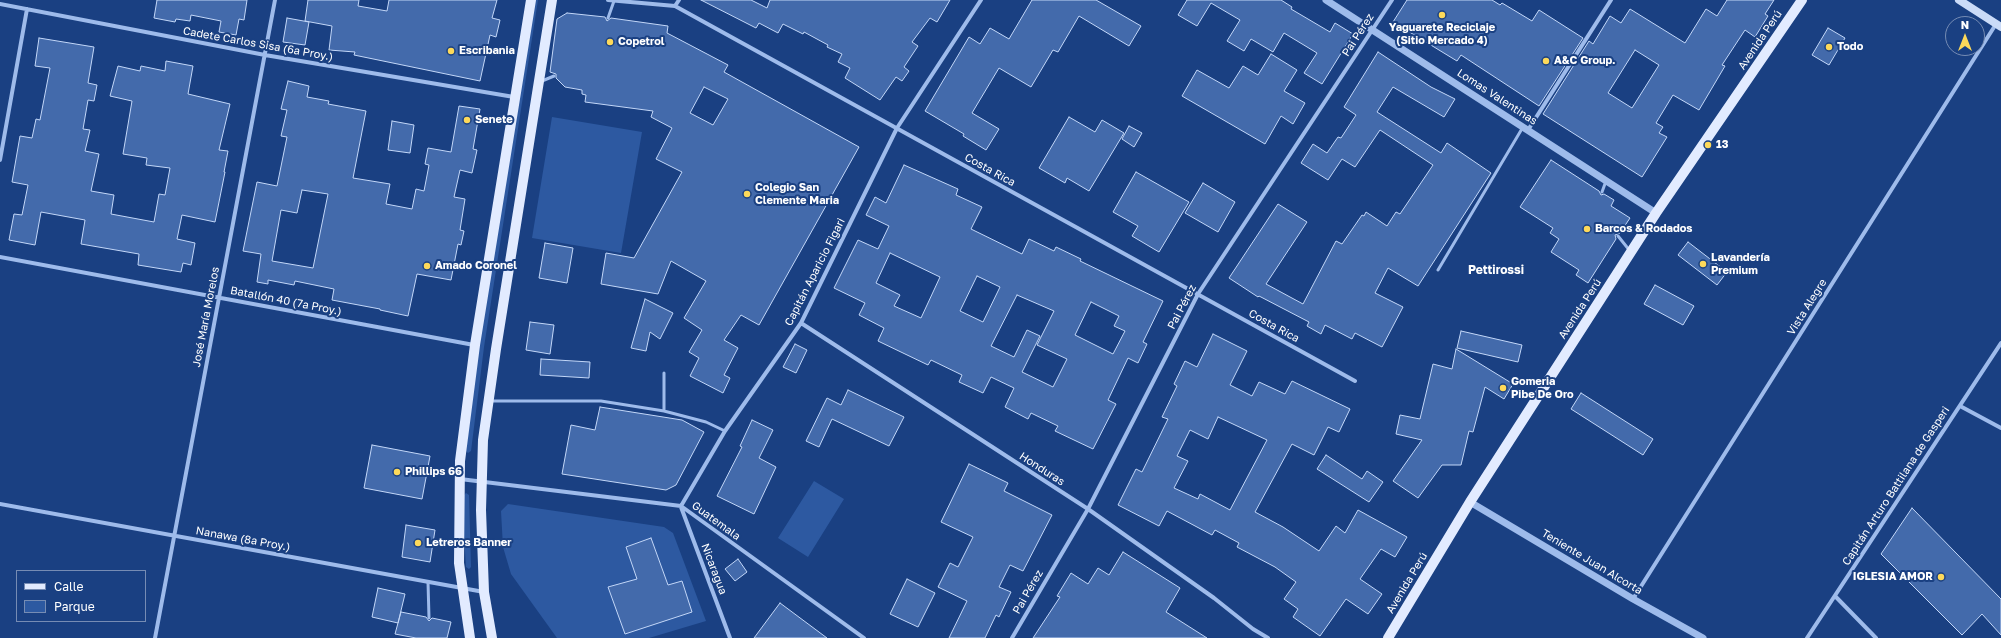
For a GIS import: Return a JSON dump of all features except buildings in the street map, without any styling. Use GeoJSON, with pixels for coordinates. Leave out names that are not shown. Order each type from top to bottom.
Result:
{"type":"FeatureCollection","features":[{"type":"Feature","properties":{"kind":"main road"},"geometry":{"type":"LineString","coordinates":[[470,638],[462,588],[459,542],[459,479],[462,442],[475,345],[514,97],[531,0]]}},
{"type":"Feature","properties":{"kind":"main road"},"geometry":{"type":"LineString","coordinates":[[492,638],[484,592],[481,482],[483,440],[552,0]]}},
{"type":"Feature","properties":{"kind":"main road","name":"Avenida Perú"},"geometry":{"type":"LineString","coordinates":[[1388,638],[1470,502],[1656,213],[1802,0]]}},
{"type":"Feature","properties":{"kind":"main road"},"geometry":{"type":"LineString","coordinates":[[1959,0],[1999,26]]}},
{"type":"Feature","properties":{"kind":"street","name":"José María Morelos"},"geometry":{"type":"LineString","coordinates":[[155,638],[275,0]]}},
{"type":"Feature","properties":{"kind":"street","name":"Costa Rica"},"geometry":{"type":"LineString","coordinates":[[608,0],[675,6],[1355,381]]}},
{"type":"Feature","properties":{"kind":"street"},"geometry":{"type":"LineString","coordinates":[[675,6],[679,0]]}},
{"type":"Feature","properties":{"kind":"street","name":"Capitán Aparicio Figari"},"geometry":{"type":"LineString","coordinates":[[680,506],[725,431],[801,323],[897,128],[981,0]]}},
{"type":"Feature","properties":{"kind":"street","name":"Lomas Valentinas"},"geometry":{"type":"LineString","coordinates":[[1326,0],[1656,213]]}},
{"type":"Feature","properties":{"kind":"street","name":"Pai Pérez"},"geometry":{"type":"LineString","coordinates":[[1012,638],[1088,509],[1198,294],[1392,0]]}},
{"type":"Feature","properties":{"kind":"street"},"geometry":{"type":"LineString","coordinates":[[1525,128],[1611,0]]}},
{"type":"Feature","properties":{"kind":"street","name":"Cadete Carlos Sisa (6ª Proy.)"},"geometry":{"type":"LineString","coordinates":[[0,4],[265,55],[514,97]]}},
{"type":"Feature","properties":{"kind":"street"},"geometry":{"type":"LineString","coordinates":[[0,160],[26,9]]}},
{"type":"Feature","properties":{"kind":"street","name":"Vista Alegre"},"geometry":{"type":"LineString","coordinates":[[1633,599],[1999,26]]}},
{"type":"Feature","properties":{"kind":"street","name":"Batallón 40 (7ª Proy.)"},"geometry":{"type":"LineString","coordinates":[[0,257],[475,345]]}},
{"type":"Feature","properties":{"kind":"street","name":"Honduras"},"geometry":{"type":"LineString","coordinates":[[801,323],[1088,509],[1214,598],[1253,629],[1268,638]]}},
{"type":"Feature","properties":{"kind":"street","name":"Capitán Arturo Battilana de Gasperi"},"geometry":{"type":"LineString","coordinates":[[1807,638],[2001,343]]}},
{"type":"Feature","properties":{"kind":"street"},"geometry":{"type":"LineString","coordinates":[[1960,406],[2001,428]]}},
{"type":"Feature","properties":{"kind":"street","name":"Guatemala"},"geometry":{"type":"LineString","coordinates":[[459,479],[680,506],[864,638]]}},
{"type":"Feature","properties":{"kind":"street","name":"Teniente Juan Alcorta"},"geometry":{"type":"LineString","coordinates":[[1470,502],[1633,599],[1703,638]]}},
{"type":"Feature","properties":{"kind":"street","name":"Nanawa (8ª Proy.)"},"geometry":{"type":"LineString","coordinates":[[0,504],[484,592]]}},
{"type":"Feature","properties":{"kind":"street","name":"Nicaragua"},"geometry":{"type":"LineString","coordinates":[[680,506],[730,638]]}},
{"type":"Feature","properties":{"kind":"street"},"geometry":{"type":"LineString","coordinates":[[1834,596],[1876,638]]}},
{"type":"Feature","properties":{"kind":"lane"},"geometry":{"type":"LineString","coordinates":[[608,18],[614,1]]}},
{"type":"Feature","properties":{"kind":"lane"},"geometry":{"type":"LineString","coordinates":[[538,82],[554,76]]}},
{"type":"Feature","properties":{"kind":"lane"},"geometry":{"type":"LineString","coordinates":[[1438,270],[1525,128]]}},
{"type":"Feature","properties":{"kind":"lane"},"geometry":{"type":"LineString","coordinates":[[1602,192],[1606,180]]}},
{"type":"Feature","properties":{"kind":"lane"},"geometry":{"type":"LineString","coordinates":[[1618,236],[1631,252]]}},
{"type":"Feature","properties":{"kind":"lane"},"geometry":{"type":"LineString","coordinates":[[664,373],[664,411]]}},
{"type":"Feature","properties":{"kind":"lane"},"geometry":{"type":"LineString","coordinates":[[489,401],[601,401],[664,411],[706,422],[725,431]]}},
{"type":"Feature","properties":{"kind":"lane"},"geometry":{"type":"LineString","coordinates":[[428,582],[429,618]]}},
{"type":"Feature","properties":{"kind":"green space"},"geometry":{"type":"Polygon","coordinates":[[[533,0],[538,0],[484,347],[471,451],[468,453],[466,451],[479,346],[533,0]]]}},
{"type":"Feature","properties":{"kind":"green space"},"geometry":{"type":"Polygon","coordinates":[[[552,117],[642,132],[621,253],[532,238],[552,117]]]}},
{"type":"Feature","properties":{"kind":"green space"},"geometry":{"type":"Polygon","coordinates":[[[814,481],[844,499],[808,557],[778,538],[814,481]]]}},
{"type":"Feature","properties":{"kind":"green space"},"geometry":{"type":"Polygon","coordinates":[[[466,493],[469,495],[471,567],[469,569],[466,567],[464,535],[464,495],[466,493]]]}},
{"type":"Feature","properties":{"kind":"green space"},"geometry":{"type":"Polygon","coordinates":[[[508,504],[664,527],[673,533],[706,621],[649,638],[557,638],[511,574],[503,547],[501,511],[508,504]]]}},
{"type":"Feature","properties":{"kind":"place","name":"Yaguarete Reciclaje (Sitio Mercado 4)"},"geometry":{"type":"Point","coordinates":[1442,15]}},
{"type":"Feature","properties":{"kind":"place","name":"Copetrol"},"geometry":{"type":"Point","coordinates":[610,42]}},
{"type":"Feature","properties":{"kind":"place","name":"Todo"},"geometry":{"type":"Point","coordinates":[1829,47]}},
{"type":"Feature","properties":{"kind":"place","name":"Escribania"},"geometry":{"type":"Point","coordinates":[451,51]}},
{"type":"Feature","properties":{"kind":"place","name":"A&C Group."},"geometry":{"type":"Point","coordinates":[1546,61]}},
{"type":"Feature","properties":{"kind":"place","name":"Senete"},"geometry":{"type":"Point","coordinates":[467,120]}},
{"type":"Feature","properties":{"kind":"place","name":"13"},"geometry":{"type":"Point","coordinates":[1708,145]}},
{"type":"Feature","properties":{"kind":"place","name":"Colegio San Clemente Maria"},"geometry":{"type":"Point","coordinates":[747,194]}},
{"type":"Feature","properties":{"kind":"place","name":"Barcos & Rodados"},"geometry":{"type":"Point","coordinates":[1587,229]}},
{"type":"Feature","properties":{"kind":"place","name":"Lavandería Premium"},"geometry":{"type":"Point","coordinates":[1703,264]}},
{"type":"Feature","properties":{"kind":"place","name":"Amado Coronel"},"geometry":{"type":"Point","coordinates":[427,266]}},
{"type":"Feature","properties":{"kind":"place","name":"Gomeria Pibe De Oro"},"geometry":{"type":"Point","coordinates":[1503,388]}},
{"type":"Feature","properties":{"kind":"place","name":"Phillips 66"},"geometry":{"type":"Point","coordinates":[397,472]}},
{"type":"Feature","properties":{"kind":"place","name":"Letreros Banner"},"geometry":{"type":"Point","coordinates":[418,543]}},
{"type":"Feature","properties":{"kind":"place","name":"IGLESIA AMOR"},"geometry":{"type":"Point","coordinates":[1941,577]}},
{"type":"Feature","properties":{"kind":"district","name":"Pettirossi"},"geometry":{"type":"Point","coordinates":[1496,270]}}]}
